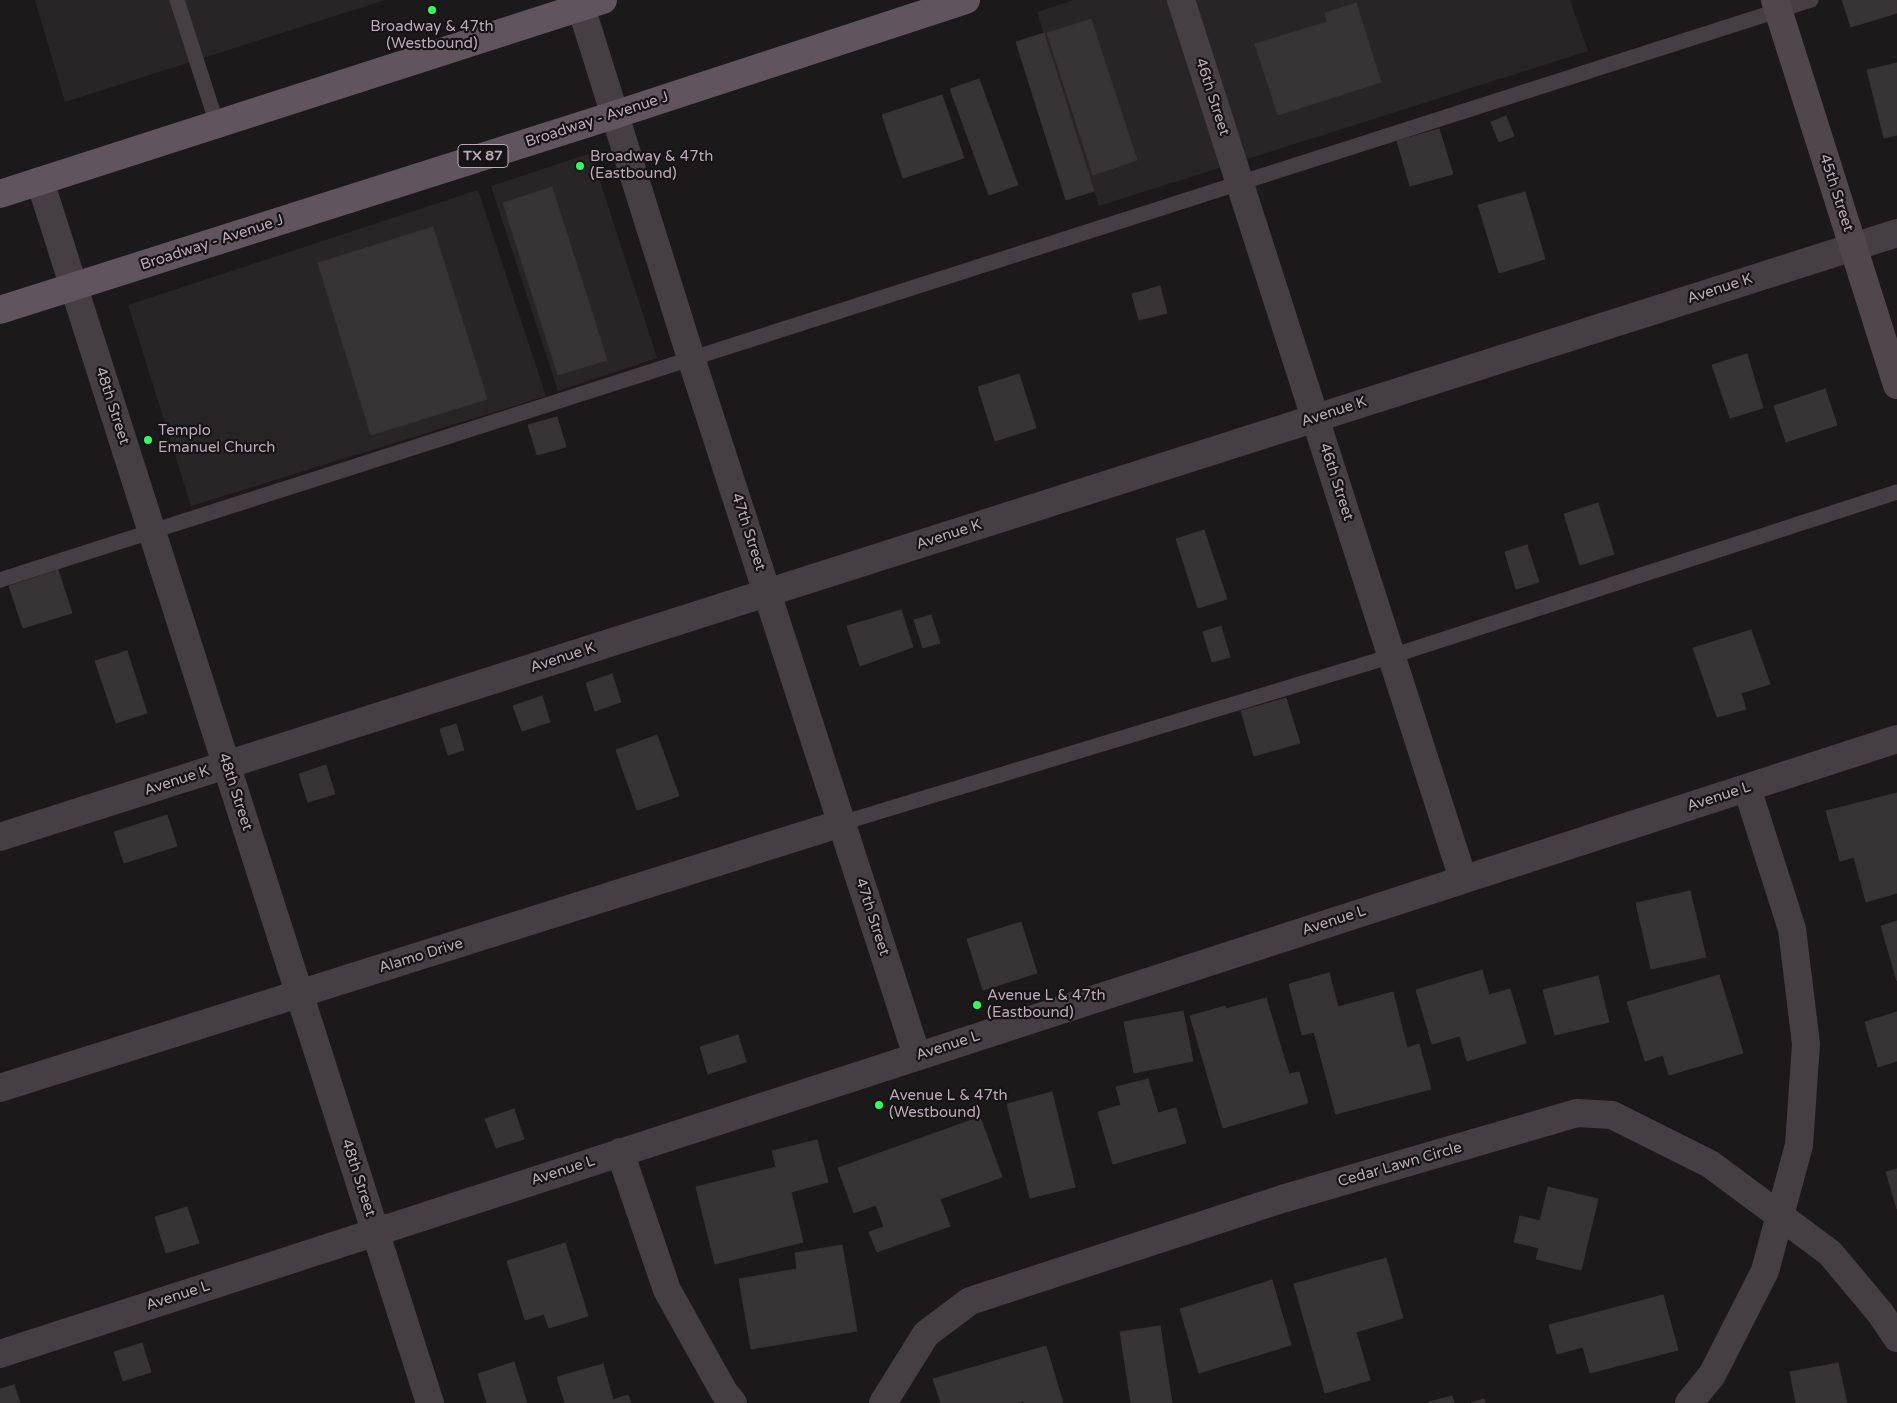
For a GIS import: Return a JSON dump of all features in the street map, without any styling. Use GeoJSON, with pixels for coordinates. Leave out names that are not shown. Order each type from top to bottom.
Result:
{"type":"FeatureCollection","features":[{"type":"Feature","properties":{"kind":"main road","name":"Broadway - Avenue J"},"geometry":{"type":"LineString","coordinates":[[0,310],[614,115],[966,0]]}},
{"type":"Feature","properties":{"kind":"main road"},"geometry":{"type":"LineString","coordinates":[[0,194],[587,2]]}},
{"type":"Feature","properties":{"kind":"main road","name":"45th Street"},"geometry":{"type":"LineString","coordinates":[[1776,5],[1897,385]]}},
{"type":"Feature","properties":{"kind":"street","name":"46th Street"},"geometry":{"type":"LineString","coordinates":[[1181,0],[1463,879]]}},
{"type":"Feature","properties":{"kind":"street","name":"47th Street"},"geometry":{"type":"LineString","coordinates":[[587,2],[614,115],[917,1056]]}},
{"type":"Feature","properties":{"kind":"street","name":"48th Street"},"geometry":{"type":"LineString","coordinates":[[40,181],[430,1403]]}},
{"type":"Feature","properties":{"kind":"street","name":"Avenue K"},"geometry":{"type":"LineString","coordinates":[[0,837],[1897,232]]}},
{"type":"Feature","properties":{"kind":"street","name":"Avenue L"},"geometry":{"type":"LineString","coordinates":[[0,1354],[1897,739]]}},
{"type":"Feature","properties":{"kind":"street"},"geometry":{"type":"LineString","coordinates":[[1689,1403],[1712,1375],[1764,1271],[1781,1216],[1799,1145],[1806,1044],[1792,929],[1746,788]]}},
{"type":"Feature","properties":{"kind":"street","name":"Alamo Drive"},"geometry":{"type":"LineString","coordinates":[[0,1088],[842,823]]}},
{"type":"Feature","properties":{"kind":"street","name":"Cedar Lawn Circle"},"geometry":{"type":"LineString","coordinates":[[883,1403],[926,1334],[970,1301],[1282,1199],[1577,1113],[1612,1115],[1710,1164],[1830,1253],[1881,1314],[1897,1338]]}},
{"type":"Feature","properties":{"kind":"street"},"geometry":{"type":"LineString","coordinates":[[620,1152],[667,1290],[724,1392],[733,1403]]}},
{"type":"Feature","properties":{"kind":"lane"},"geometry":{"type":"LineString","coordinates":[[176,0],[217,124]]}},
{"type":"Feature","properties":{"kind":"lane"},"geometry":{"type":"LineString","coordinates":[[0,580],[1240,183],[1776,5],[1811,0]]}},
{"type":"Feature","properties":{"kind":"lane"},"geometry":{"type":"LineString","coordinates":[[842,823],[1392,656],[1897,492]]}},
{"type":"Feature","properties":{"kind":"shaded area"},"geometry":{"type":"Polygon","coordinates":[[[35,0],[385,0],[65,102],[35,0]]]}},
{"type":"Feature","properties":{"kind":"shaded area"},"geometry":{"type":"Polygon","coordinates":[[[1073,0],[1570,0],[1588,51],[1099,206],[1037,12],[1073,0]]]}},
{"type":"Feature","properties":{"kind":"shaded area"},"geometry":{"type":"Polygon","coordinates":[[[591,153],[657,358],[558,391],[491,186],[591,153]]]}},
{"type":"Feature","properties":{"kind":"shaded area"},"geometry":{"type":"Polygon","coordinates":[[[478,190],[546,396],[191,506],[128,305],[478,190]]]}},
{"type":"Feature","properties":{"kind":"building"},"geometry":{"type":"Polygon","coordinates":[[[1842,0],[1897,0],[1897,13],[1851,27],[1842,0]]]}},
{"type":"Feature","properties":{"kind":"building"},"geometry":{"type":"Polygon","coordinates":[[[1356,3],[1381,82],[1278,115],[1255,44],[1327,22],[1325,13],[1356,3]]]}},
{"type":"Feature","properties":{"kind":"building"},"geometry":{"type":"Polygon","coordinates":[[[1091,19],[1137,160],[1093,175],[1047,33],[1091,19]]]}},
{"type":"Feature","properties":{"kind":"building"},"geometry":{"type":"Polygon","coordinates":[[[1044,33],[1094,191],[1066,200],[1016,42],[1044,33]]]}},
{"type":"Feature","properties":{"kind":"building"},"geometry":{"type":"Polygon","coordinates":[[[1897,63],[1897,135],[1884,138],[1867,70],[1897,63]]]}},
{"type":"Feature","properties":{"kind":"building"},"geometry":{"type":"Polygon","coordinates":[[[979,79],[1018,185],[989,195],[950,89],[979,79]]]}},
{"type":"Feature","properties":{"kind":"building"},"geometry":{"type":"Polygon","coordinates":[[[942,95],[964,158],[903,178],[882,115],[942,95]]]}},
{"type":"Feature","properties":{"kind":"building"},"geometry":{"type":"Polygon","coordinates":[[[1506,116],[1514,136],[1499,142],[1491,122],[1506,116]]]}},
{"type":"Feature","properties":{"kind":"building"},"geometry":{"type":"Polygon","coordinates":[[[1439,129],[1453,174],[1410,186],[1397,141],[1439,129]]]}},
{"type":"Feature","properties":{"kind":"building"},"geometry":{"type":"Polygon","coordinates":[[[552,187],[607,360],[558,375],[503,203],[552,187]]]}},
{"type":"Feature","properties":{"kind":"building"},"geometry":{"type":"Polygon","coordinates":[[[1525,192],[1545,259],[1499,273],[1478,205],[1525,192]]]}},
{"type":"Feature","properties":{"kind":"building"},"geometry":{"type":"Polygon","coordinates":[[[433,227],[487,399],[371,435],[318,263],[433,227]]]}},
{"type":"Feature","properties":{"kind":"building"},"geometry":{"type":"Polygon","coordinates":[[[1160,286],[1167,313],[1139,320],[1132,294],[1160,286]]]}},
{"type":"Feature","properties":{"kind":"building"},"geometry":{"type":"Polygon","coordinates":[[[1747,354],[1763,408],[1730,418],[1712,365],[1747,354]]]}},
{"type":"Feature","properties":{"kind":"building"},"geometry":{"type":"Polygon","coordinates":[[[1019,374],[1036,428],[995,441],[978,387],[1019,374]]]}},
{"type":"Feature","properties":{"kind":"building"},"geometry":{"type":"Polygon","coordinates":[[[1825,389],[1837,425],[1786,442],[1774,406],[1825,389]]]}},
{"type":"Feature","properties":{"kind":"building"},"geometry":{"type":"Polygon","coordinates":[[[557,417],[566,447],[537,455],[528,425],[557,417]]]}},
{"type":"Feature","properties":{"kind":"building"},"geometry":{"type":"Polygon","coordinates":[[[1598,503],[1614,554],[1580,565],[1564,514],[1598,503]]]}},
{"type":"Feature","properties":{"kind":"building"},"geometry":{"type":"Polygon","coordinates":[[[1204,530],[1227,599],[1198,608],[1176,539],[1204,530]]]}},
{"type":"Feature","properties":{"kind":"building"},"geometry":{"type":"Polygon","coordinates":[[[1527,545],[1539,582],[1516,589],[1505,552],[1527,545]]]}},
{"type":"Feature","properties":{"kind":"building"},"geometry":{"type":"Polygon","coordinates":[[[58,570],[72,613],[23,628],[9,586],[58,570]]]}},
{"type":"Feature","properties":{"kind":"building"},"geometry":{"type":"Polygon","coordinates":[[[901,610],[913,647],[860,666],[847,626],[901,610]]]}},
{"type":"Feature","properties":{"kind":"building"},"geometry":{"type":"Polygon","coordinates":[[[931,615],[940,643],[923,648],[914,620],[931,615]]]}},
{"type":"Feature","properties":{"kind":"building"},"geometry":{"type":"Polygon","coordinates":[[[1221,626],[1230,657],[1212,662],[1203,632],[1221,626]]]}},
{"type":"Feature","properties":{"kind":"building"},"geometry":{"type":"Polygon","coordinates":[[[1751,630],[1770,684],[1741,693],[1746,709],[1717,717],[1693,648],[1751,630]]]}},
{"type":"Feature","properties":{"kind":"building"},"geometry":{"type":"Polygon","coordinates":[[[127,651],[147,713],[116,723],[95,661],[127,651]]]}},
{"type":"Feature","properties":{"kind":"building"},"geometry":{"type":"Polygon","coordinates":[[[612,674],[621,702],[595,711],[586,683],[612,674]]]}},
{"type":"Feature","properties":{"kind":"building"},"geometry":{"type":"Polygon","coordinates":[[[542,696],[550,722],[522,731],[513,706],[542,696]]]}},
{"type":"Feature","properties":{"kind":"building"},"geometry":{"type":"Polygon","coordinates":[[[1286,698],[1300,743],[1254,756],[1241,711],[1286,698]]]}},
{"type":"Feature","properties":{"kind":"building"},"geometry":{"type":"Polygon","coordinates":[[[456,724],[464,750],[448,755],[440,729],[456,724]]]}},
{"type":"Feature","properties":{"kind":"building"},"geometry":{"type":"Polygon","coordinates":[[[657,735],[679,796],[637,810],[616,750],[657,735]]]}},
{"type":"Feature","properties":{"kind":"building"},"geometry":{"type":"Polygon","coordinates":[[[326,765],[335,794],[308,802],[299,774],[326,765]]]}},
{"type":"Feature","properties":{"kind":"building"},"geometry":{"type":"Polygon","coordinates":[[[1897,793],[1897,893],[1866,902],[1854,857],[1840,861],[1826,811],[1897,793]]]}},
{"type":"Feature","properties":{"kind":"building"},"geometry":{"type":"Polygon","coordinates":[[[167,815],[177,846],[124,863],[114,832],[167,815]]]}},
{"type":"Feature","properties":{"kind":"building"},"geometry":{"type":"Polygon","coordinates":[[[1690,891],[1706,957],[1651,969],[1636,903],[1690,891]]]}},
{"type":"Feature","properties":{"kind":"building"},"geometry":{"type":"Polygon","coordinates":[[[1897,921],[1897,981],[1881,926],[1897,921]]]}},
{"type":"Feature","properties":{"kind":"building"},"geometry":{"type":"Polygon","coordinates":[[[1021,922],[1037,973],[983,990],[967,939],[1021,922]]]}},
{"type":"Feature","properties":{"kind":"building"},"geometry":{"type":"Polygon","coordinates":[[[1482,970],[1489,995],[1510,989],[1526,1043],[1467,1061],[1460,1036],[1432,1044],[1416,990],[1482,970]]]}},
{"type":"Feature","properties":{"kind":"building"},"geometry":{"type":"Polygon","coordinates":[[[1329,973],[1338,1007],[1393,992],[1407,1048],[1419,1044],[1431,1089],[1336,1114],[1314,1032],[1302,1035],[1289,984],[1329,973]]]}},
{"type":"Feature","properties":{"kind":"building"},"geometry":{"type":"Polygon","coordinates":[[[1719,975],[1743,1053],[1669,1075],[1663,1055],[1645,1061],[1627,1002],[1719,975]]]}},
{"type":"Feature","properties":{"kind":"building"},"geometry":{"type":"Polygon","coordinates":[[[1598,976],[1609,1022],[1555,1035],[1543,990],[1598,976]]]}},
{"type":"Feature","properties":{"kind":"building"},"geometry":{"type":"Polygon","coordinates":[[[1266,998],[1289,1074],[1299,1072],[1308,1103],[1223,1128],[1190,1016],[1225,1006],[1226,1009],[1266,998]]]}},
{"type":"Feature","properties":{"kind":"building"},"geometry":{"type":"Polygon","coordinates":[[[1183,1011],[1193,1061],[1134,1073],[1124,1022],[1183,1011]]]}},
{"type":"Feature","properties":{"kind":"building"},"geometry":{"type":"Polygon","coordinates":[[[1897,1012],[1897,1061],[1878,1067],[1865,1022],[1897,1012]]]}},
{"type":"Feature","properties":{"kind":"building"},"geometry":{"type":"Polygon","coordinates":[[[738,1035],[746,1062],[708,1074],[700,1047],[738,1035]]]}},
{"type":"Feature","properties":{"kind":"building"},"geometry":{"type":"Polygon","coordinates":[[[1148,1079],[1158,1113],[1176,1108],[1186,1143],[1113,1164],[1098,1112],[1121,1105],[1116,1087],[1148,1079]]]}},
{"type":"Feature","properties":{"kind":"building"},"geometry":{"type":"Polygon","coordinates":[[[1052,1092],[1075,1187],[1030,1198],[1007,1104],[1052,1092]]]}},
{"type":"Feature","properties":{"kind":"building"},"geometry":{"type":"Polygon","coordinates":[[[514,1109],[524,1139],[496,1148],[485,1119],[514,1109]]]}},
{"type":"Feature","properties":{"kind":"building"},"geometry":{"type":"Polygon","coordinates":[[[980,1117],[1002,1177],[940,1199],[950,1226],[877,1252],[869,1232],[884,1227],[876,1205],[854,1213],[838,1168],[980,1117]]]}},
{"type":"Feature","properties":{"kind":"building"},"geometry":{"type":"Polygon","coordinates":[[[817,1140],[828,1182],[791,1192],[803,1242],[715,1264],[696,1187],[776,1167],[772,1151],[817,1140]]]}},
{"type":"Feature","properties":{"kind":"building"},"geometry":{"type":"Polygon","coordinates":[[[1897,1169],[1897,1209],[1886,1172],[1897,1169]]]}},
{"type":"Feature","properties":{"kind":"building"},"geometry":{"type":"Polygon","coordinates":[[[1548,1187],[1598,1199],[1581,1270],[1536,1259],[1539,1248],[1514,1242],[1520,1216],[1540,1221],[1548,1187]]]}},
{"type":"Feature","properties":{"kind":"building"},"geometry":{"type":"Polygon","coordinates":[[[187,1207],[199,1243],[166,1253],[155,1217],[187,1207]]]}},
{"type":"Feature","properties":{"kind":"building"},"geometry":{"type":"Polygon","coordinates":[[[565,1243],[588,1316],[549,1328],[544,1314],[525,1320],[507,1261],[565,1243]]]}},
{"type":"Feature","properties":{"kind":"building"},"geometry":{"type":"Polygon","coordinates":[[[842,1245],[857,1331],[751,1349],[739,1279],[797,1269],[795,1253],[842,1245]]]}},
{"type":"Feature","properties":{"kind":"building"},"geometry":{"type":"Polygon","coordinates":[[[1386,1258],[1403,1318],[1356,1332],[1370,1380],[1325,1393],[1294,1284],[1386,1258]]]}},
{"type":"Feature","properties":{"kind":"building"},"geometry":{"type":"Polygon","coordinates":[[[1272,1280],[1291,1345],[1199,1373],[1180,1309],[1272,1280]]]}},
{"type":"Feature","properties":{"kind":"building"},"geometry":{"type":"Polygon","coordinates":[[[1663,1295],[1678,1350],[1590,1373],[1583,1347],[1557,1354],[1549,1325],[1663,1295]]]}},
{"type":"Feature","properties":{"kind":"building"},"geometry":{"type":"Polygon","coordinates":[[[1160,1326],[1172,1403],[1131,1403],[1120,1332],[1160,1326]]]}},
{"type":"Feature","properties":{"kind":"building"},"geometry":{"type":"Polygon","coordinates":[[[142,1343],[151,1372],[123,1381],[114,1352],[142,1343]]]}},
{"type":"Feature","properties":{"kind":"building"},"geometry":{"type":"Polygon","coordinates":[[[1046,1346],[1063,1403],[1024,1403],[1024,1401],[1018,1403],[941,1403],[933,1379],[1046,1346]]]}},
{"type":"Feature","properties":{"kind":"building"},"geometry":{"type":"Polygon","coordinates":[[[514,1362],[527,1403],[487,1403],[478,1374],[514,1362]]]}},
{"type":"Feature","properties":{"kind":"building"},"geometry":{"type":"Polygon","coordinates":[[[1838,1363],[1847,1403],[1796,1403],[1790,1372],[1838,1363]]]}},
{"type":"Feature","properties":{"kind":"building"},"geometry":{"type":"Polygon","coordinates":[[[603,1364],[613,1400],[628,1395],[631,1403],[565,1403],[557,1377],[603,1364]]]}},
{"type":"Feature","properties":{"kind":"building"},"geometry":{"type":"Polygon","coordinates":[[[14,1385],[20,1403],[0,1403],[0,1389],[14,1385]]]}},
{"type":"Feature","properties":{"kind":"building"},"geometry":{"type":"Polygon","coordinates":[[[1452,1396],[1454,1403],[1429,1403],[1429,1402],[1452,1396]]]}},
{"type":"Feature","properties":{"kind":"building"},"geometry":{"type":"Polygon","coordinates":[[[1484,1399],[1485,1403],[1471,1403],[1484,1399]]]}},
{"type":"Feature","properties":{"kind":"place","name":"Broadway & 47th (Westbound)"},"geometry":{"type":"Point","coordinates":[432,10]}},
{"type":"Feature","properties":{"kind":"place","name":"Broadway & 47th (Eastbound)"},"geometry":{"type":"Point","coordinates":[580,166]}},
{"type":"Feature","properties":{"kind":"place","name":"Templo Emanuel Church"},"geometry":{"type":"Point","coordinates":[148,440]}},
{"type":"Feature","properties":{"kind":"place","name":"Avenue L & 47th (Eastbound)"},"geometry":{"type":"Point","coordinates":[977,1005]}},
{"type":"Feature","properties":{"kind":"place","name":"Avenue L & 47th (Westbound)"},"geometry":{"type":"Point","coordinates":[879,1105]}}]}
